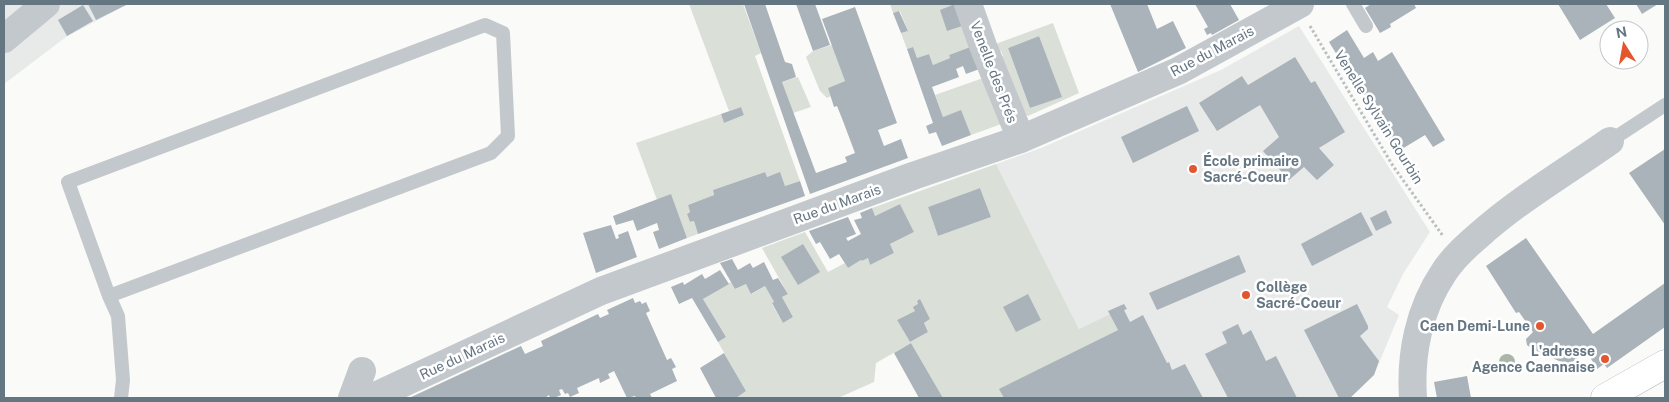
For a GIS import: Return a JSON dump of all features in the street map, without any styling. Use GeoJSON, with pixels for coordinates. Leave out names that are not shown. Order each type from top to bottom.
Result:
{"type":"FeatureCollection","features":[{"type":"Feature","properties":{"kind":"main road"},"geometry":{"type":"LineString","coordinates":[[1605,398],[1659,368]]}},
{"type":"Feature","properties":{"kind":"main road"},"geometry":{"type":"LineString","coordinates":[[1623,398],[1659,368]]}},
{"type":"Feature","properties":{"kind":"street"},"geometry":{"type":"LineString","coordinates":[[4,39],[46,4]]}},
{"type":"Feature","properties":{"kind":"street","name":"Venelle des Prés"},"geometry":{"type":"LineString","coordinates":[[968,4],[983,46],[1022,140]]}},
{"type":"Feature","properties":{"kind":"street","name":"Rue du Marais"},"geometry":{"type":"LineString","coordinates":[[372,398],[601,291],[903,180],[1022,140],[1304,14]]}},
{"type":"Feature","properties":{"kind":"street"},"geometry":{"type":"LineString","coordinates":[[1413,398],[1412,378],[1417,336],[1430,298],[1445,270],[1459,253],[1502,214],[1610,141]]}},
{"type":"Feature","properties":{"kind":"street"},"geometry":{"type":"LineString","coordinates":[[352,398],[362,371]]}},
{"type":"Feature","properties":{"kind":"lane"},"geometry":{"type":"LineString","coordinates":[[1353,4],[1366,26]]}},
{"type":"Feature","properties":{"kind":"lane"},"geometry":{"type":"LineString","coordinates":[[109,296],[491,153],[508,136],[503,33],[486,25],[68,182],[109,296],[118,316],[123,380],[121,398]]}},
{"type":"Feature","properties":{"kind":"lane"},"geometry":{"type":"LineString","coordinates":[[1610,141],[1665,105]]}},
{"type":"Feature","properties":{"kind":"path","name":"Venelle Sylvain Gourbin"},"geometry":{"type":"LineString","coordinates":[[1304,14],[1393,166],[1438,230]]}},
{"type":"Feature","properties":{"kind":"shaded area"},"geometry":{"type":"Polygon","coordinates":[[[4,4],[128,4],[66,37],[4,84],[4,4]]]}},
{"type":"Feature","properties":{"kind":"shaded area"},"geometry":{"type":"Polygon","coordinates":[[[689,4],[743,4],[761,53],[755,56],[800,181],[785,186],[780,173],[766,177],[764,172],[713,190],[714,195],[688,205],[690,212],[687,214],[690,222],[694,221],[698,234],[687,238],[671,195],[657,200],[636,143],[721,114],[724,123],[744,115],[741,107],[729,111],[689,4]]]}},
{"type":"Feature","properties":{"kind":"shaded area"},"geometry":{"type":"Polygon","coordinates":[[[890,4],[955,4],[973,46],[949,55],[950,58],[933,65],[929,54],[917,58],[913,47],[907,49],[901,33],[908,31],[900,11],[893,13],[890,4]]]}},
{"type":"Feature","properties":{"kind":"shaded area"},"geometry":{"type":"Polygon","coordinates":[[[1053,23],[1079,93],[1028,116],[1018,111],[998,58],[1003,56],[1001,51],[996,52],[993,45],[1053,23]],[[1039,36],[1008,48],[1030,108],[1061,96],[1039,36]]]}},
{"type":"Feature","properties":{"kind":"shaded area","name":"École primaire Sacré-Coeur"},"geometry":{"type":"Polygon","coordinates":[[[1299,26],[1430,232],[1403,274],[1387,307],[1399,315],[1374,375],[1350,398],[1151,398],[1110,314],[1079,329],[996,164],[1041,148],[1221,70],[1299,26]]]}},
{"type":"Feature","properties":{"kind":"shaded area"},"geometry":{"type":"Polygon","coordinates":[[[832,45],[845,81],[828,88],[831,96],[827,98],[820,91],[806,57],[813,51],[832,45]]]}},
{"type":"Feature","properties":{"kind":"shaded area"},"geometry":{"type":"Polygon","coordinates":[[[798,77],[811,107],[793,113],[782,82],[798,77]]]}},
{"type":"Feature","properties":{"kind":"shaded area"},"geometry":{"type":"Polygon","coordinates":[[[986,77],[1004,123],[971,135],[961,111],[943,117],[935,95],[986,77]]]}},
{"type":"Feature","properties":{"kind":"shaded area"},"geometry":{"type":"Polygon","coordinates":[[[996,164],[1079,329],[1110,314],[1118,330],[1000,389],[1004,398],[943,398],[911,343],[876,363],[874,382],[838,398],[736,398],[746,391],[718,342],[726,337],[703,299],[731,282],[735,289],[746,284],[752,294],[765,286],[774,302],[772,304],[783,323],[793,317],[782,297],[788,294],[762,248],[805,232],[828,272],[845,263],[848,268],[868,258],[870,265],[894,253],[890,244],[914,232],[900,204],[875,216],[872,208],[996,164]],[[980,188],[928,207],[938,236],[991,217],[980,188]],[[920,300],[917,301],[918,304],[915,311],[897,320],[910,342],[928,332],[924,323],[930,319],[920,300]]]}},
{"type":"Feature","properties":{"kind":"building"},"geometry":{"type":"Polygon","coordinates":[[[88,4],[128,4],[96,20],[88,4]]]}},
{"type":"Feature","properties":{"kind":"building"},"geometry":{"type":"Polygon","coordinates":[[[744,4],[765,4],[785,62],[792,64],[796,77],[782,82],[816,173],[847,162],[845,157],[855,153],[837,106],[834,107],[828,88],[845,81],[822,19],[855,7],[897,123],[878,130],[884,146],[901,139],[908,158],[810,194],[744,4]]]}},
{"type":"Feature","properties":{"kind":"building"},"geometry":{"type":"Polygon","coordinates":[[[796,4],[815,4],[830,45],[813,51],[796,4]]]}},
{"type":"Feature","properties":{"kind":"building"},"geometry":{"type":"Polygon","coordinates":[[[955,4],[965,25],[947,31],[940,10],[955,4]]]}},
{"type":"Feature","properties":{"kind":"building"},"geometry":{"type":"Polygon","coordinates":[[[1110,4],[1147,4],[1157,29],[1173,21],[1186,48],[1138,72],[1110,4]]]}},
{"type":"Feature","properties":{"kind":"building"},"geometry":{"type":"Polygon","coordinates":[[[1195,4],[1230,4],[1239,20],[1212,35],[1211,33],[1207,35],[1204,29],[1208,27],[1195,4]]]}},
{"type":"Feature","properties":{"kind":"building"},"geometry":{"type":"Polygon","coordinates":[[[1371,4],[1414,4],[1416,8],[1390,24],[1391,27],[1380,33],[1365,8],[1371,4]]]}},
{"type":"Feature","properties":{"kind":"building"},"geometry":{"type":"Polygon","coordinates":[[[1558,4],[1606,4],[1615,18],[1612,20],[1599,20],[1599,28],[1580,40],[1558,4]]]}},
{"type":"Feature","properties":{"kind":"building"},"geometry":{"type":"Polygon","coordinates":[[[1636,4],[1658,4],[1642,14],[1636,4]]]}},
{"type":"Feature","properties":{"kind":"building"},"geometry":{"type":"Polygon","coordinates":[[[83,5],[93,21],[67,36],[58,20],[83,5]]]}},
{"type":"Feature","properties":{"kind":"building"},"geometry":{"type":"Polygon","coordinates":[[[899,11],[908,31],[901,33],[893,13],[899,11]]]}},
{"type":"Feature","properties":{"kind":"building"},"geometry":{"type":"Polygon","coordinates":[[[1347,30],[1364,58],[1373,52],[1378,61],[1392,52],[1445,140],[1433,147],[1425,135],[1397,152],[1329,42],[1347,30]]]}},
{"type":"Feature","properties":{"kind":"building"},"geometry":{"type":"Polygon","coordinates":[[[1039,36],[1062,97],[1030,108],[1008,48],[1039,36]]]}},
{"type":"Feature","properties":{"kind":"building"},"geometry":{"type":"Polygon","coordinates":[[[973,46],[982,68],[966,74],[963,66],[956,69],[959,77],[932,87],[943,117],[961,110],[971,135],[942,146],[936,132],[929,134],[926,126],[933,123],[907,49],[913,47],[917,58],[929,54],[933,65],[950,58],[949,55],[973,46]]]}},
{"type":"Feature","properties":{"kind":"building"},"geometry":{"type":"Polygon","coordinates":[[[1295,57],[1311,83],[1315,81],[1345,132],[1319,148],[1334,165],[1317,180],[1304,167],[1289,180],[1263,151],[1279,137],[1260,105],[1217,131],[1199,103],[1242,76],[1248,85],[1295,57]]]}},
{"type":"Feature","properties":{"kind":"building"},"geometry":{"type":"Polygon","coordinates":[[[1187,106],[1199,131],[1133,163],[1121,137],[1187,106]]]}},
{"type":"Feature","properties":{"kind":"building"},"geometry":{"type":"Polygon","coordinates":[[[741,107],[744,115],[724,123],[721,114],[741,107]]]}},
{"type":"Feature","properties":{"kind":"building"},"geometry":{"type":"Polygon","coordinates":[[[1665,149],[1665,225],[1629,173],[1665,149]]]}},
{"type":"Feature","properties":{"kind":"building"},"geometry":{"type":"Polygon","coordinates":[[[765,172],[767,177],[780,172],[785,186],[800,181],[805,196],[698,234],[694,221],[690,222],[687,214],[690,212],[688,205],[714,195],[713,190],[765,172]]]}},
{"type":"Feature","properties":{"kind":"building"},"geometry":{"type":"Polygon","coordinates":[[[980,188],[991,217],[938,236],[928,207],[980,188]]]}},
{"type":"Feature","properties":{"kind":"building"},"geometry":{"type":"Polygon","coordinates":[[[671,194],[687,238],[659,249],[653,232],[659,230],[657,223],[637,231],[633,220],[616,225],[613,216],[671,194]]]}},
{"type":"Feature","properties":{"kind":"building"},"geometry":{"type":"Polygon","coordinates":[[[900,204],[914,232],[890,244],[894,253],[870,265],[868,258],[848,268],[839,254],[830,259],[820,242],[816,244],[809,231],[848,217],[856,234],[846,238],[848,241],[861,234],[854,220],[862,218],[860,213],[872,208],[875,216],[900,204]]]}},
{"type":"Feature","properties":{"kind":"building"},"geometry":{"type":"Polygon","coordinates":[[[1386,210],[1392,223],[1376,231],[1370,218],[1386,210]]]}},
{"type":"Feature","properties":{"kind":"building"},"geometry":{"type":"Polygon","coordinates":[[[1361,212],[1373,235],[1312,266],[1301,244],[1361,212]]]}},
{"type":"Feature","properties":{"kind":"building"},"geometry":{"type":"Polygon","coordinates":[[[611,225],[616,239],[619,238],[618,235],[628,231],[637,257],[596,273],[583,233],[611,225]]]}},
{"type":"Feature","properties":{"kind":"building"},"geometry":{"type":"Polygon","coordinates":[[[1526,238],[1593,334],[1665,283],[1665,327],[1607,368],[1604,364],[1597,369],[1587,352],[1568,365],[1532,349],[1527,345],[1526,339],[1533,332],[1519,312],[1516,313],[1486,266],[1526,238]]]}},
{"type":"Feature","properties":{"kind":"building"},"geometry":{"type":"Polygon","coordinates":[[[803,244],[820,272],[798,285],[781,257],[803,244]]]}},
{"type":"Feature","properties":{"kind":"building"},"geometry":{"type":"Polygon","coordinates":[[[1239,255],[1246,272],[1157,310],[1149,293],[1239,255]]]}},
{"type":"Feature","properties":{"kind":"building"},"geometry":{"type":"Polygon","coordinates":[[[732,259],[738,270],[750,263],[753,268],[764,262],[773,280],[778,278],[788,294],[782,297],[793,317],[783,323],[765,286],[751,294],[746,284],[735,289],[720,263],[732,259]]]}},
{"type":"Feature","properties":{"kind":"building"},"geometry":{"type":"Polygon","coordinates":[[[720,270],[729,284],[703,299],[726,337],[718,342],[692,298],[679,304],[671,287],[683,282],[684,285],[702,274],[705,279],[720,270]]]}},
{"type":"Feature","properties":{"kind":"building"},"geometry":{"type":"Polygon","coordinates":[[[1028,294],[1041,320],[1016,332],[1003,307],[1028,294]]]}},
{"type":"Feature","properties":{"kind":"building"},"geometry":{"type":"Polygon","coordinates":[[[633,298],[635,303],[640,301],[642,304],[646,302],[650,311],[646,313],[667,360],[671,358],[676,367],[672,369],[677,381],[650,394],[652,398],[636,398],[635,396],[627,398],[614,371],[608,374],[610,378],[600,383],[599,378],[577,388],[579,393],[570,397],[562,389],[559,390],[561,395],[554,398],[550,398],[549,395],[545,398],[409,398],[521,346],[525,354],[543,346],[541,341],[598,314],[600,318],[609,314],[607,310],[633,298]]]}},
{"type":"Feature","properties":{"kind":"building"},"geometry":{"type":"Polygon","coordinates":[[[920,299],[930,319],[924,323],[928,332],[910,342],[897,320],[915,311],[913,307],[918,304],[917,301],[920,299]]]}},
{"type":"Feature","properties":{"kind":"building"},"geometry":{"type":"Polygon","coordinates":[[[1124,304],[1127,309],[1124,310],[1130,322],[1143,315],[1172,370],[1185,364],[1203,398],[1004,398],[999,389],[1118,330],[1108,311],[1124,304]]]}},
{"type":"Feature","properties":{"kind":"building"},"geometry":{"type":"Polygon","coordinates":[[[1357,304],[1368,326],[1368,329],[1360,336],[1379,361],[1374,375],[1350,398],[1339,398],[1304,330],[1357,304]]]}},
{"type":"Feature","properties":{"kind":"building"},"geometry":{"type":"Polygon","coordinates":[[[1238,324],[1243,335],[1251,330],[1266,361],[1276,356],[1297,398],[1228,398],[1205,354],[1227,343],[1222,332],[1238,324]]]}},
{"type":"Feature","properties":{"kind":"building"},"geometry":{"type":"Polygon","coordinates":[[[911,343],[943,398],[919,398],[894,353],[911,343]]]}},
{"type":"Feature","properties":{"kind":"building"},"geometry":{"type":"Polygon","coordinates":[[[724,353],[746,391],[736,398],[716,398],[700,368],[724,353]]]}},
{"type":"Feature","properties":{"kind":"building"},"geometry":{"type":"Polygon","coordinates":[[[1467,376],[1471,398],[1437,398],[1434,382],[1467,376]]]}},
{"type":"Feature","properties":{"kind":"place","name":"École primaire Sacré-Coeur"},"geometry":{"type":"Point","coordinates":[1193,169]}},
{"type":"Feature","properties":{"kind":"place","name":"Collège Sacré-Coeur"},"geometry":{"type":"Point","coordinates":[1246,295]}},
{"type":"Feature","properties":{"kind":"place","name":"Caen Demi-Lune"},"geometry":{"type":"Point","coordinates":[1540,326]}},
{"type":"Feature","properties":{"kind":"place","name":"L'adresse Agence Caennaise"},"geometry":{"type":"Point","coordinates":[1605,359]}}]}
